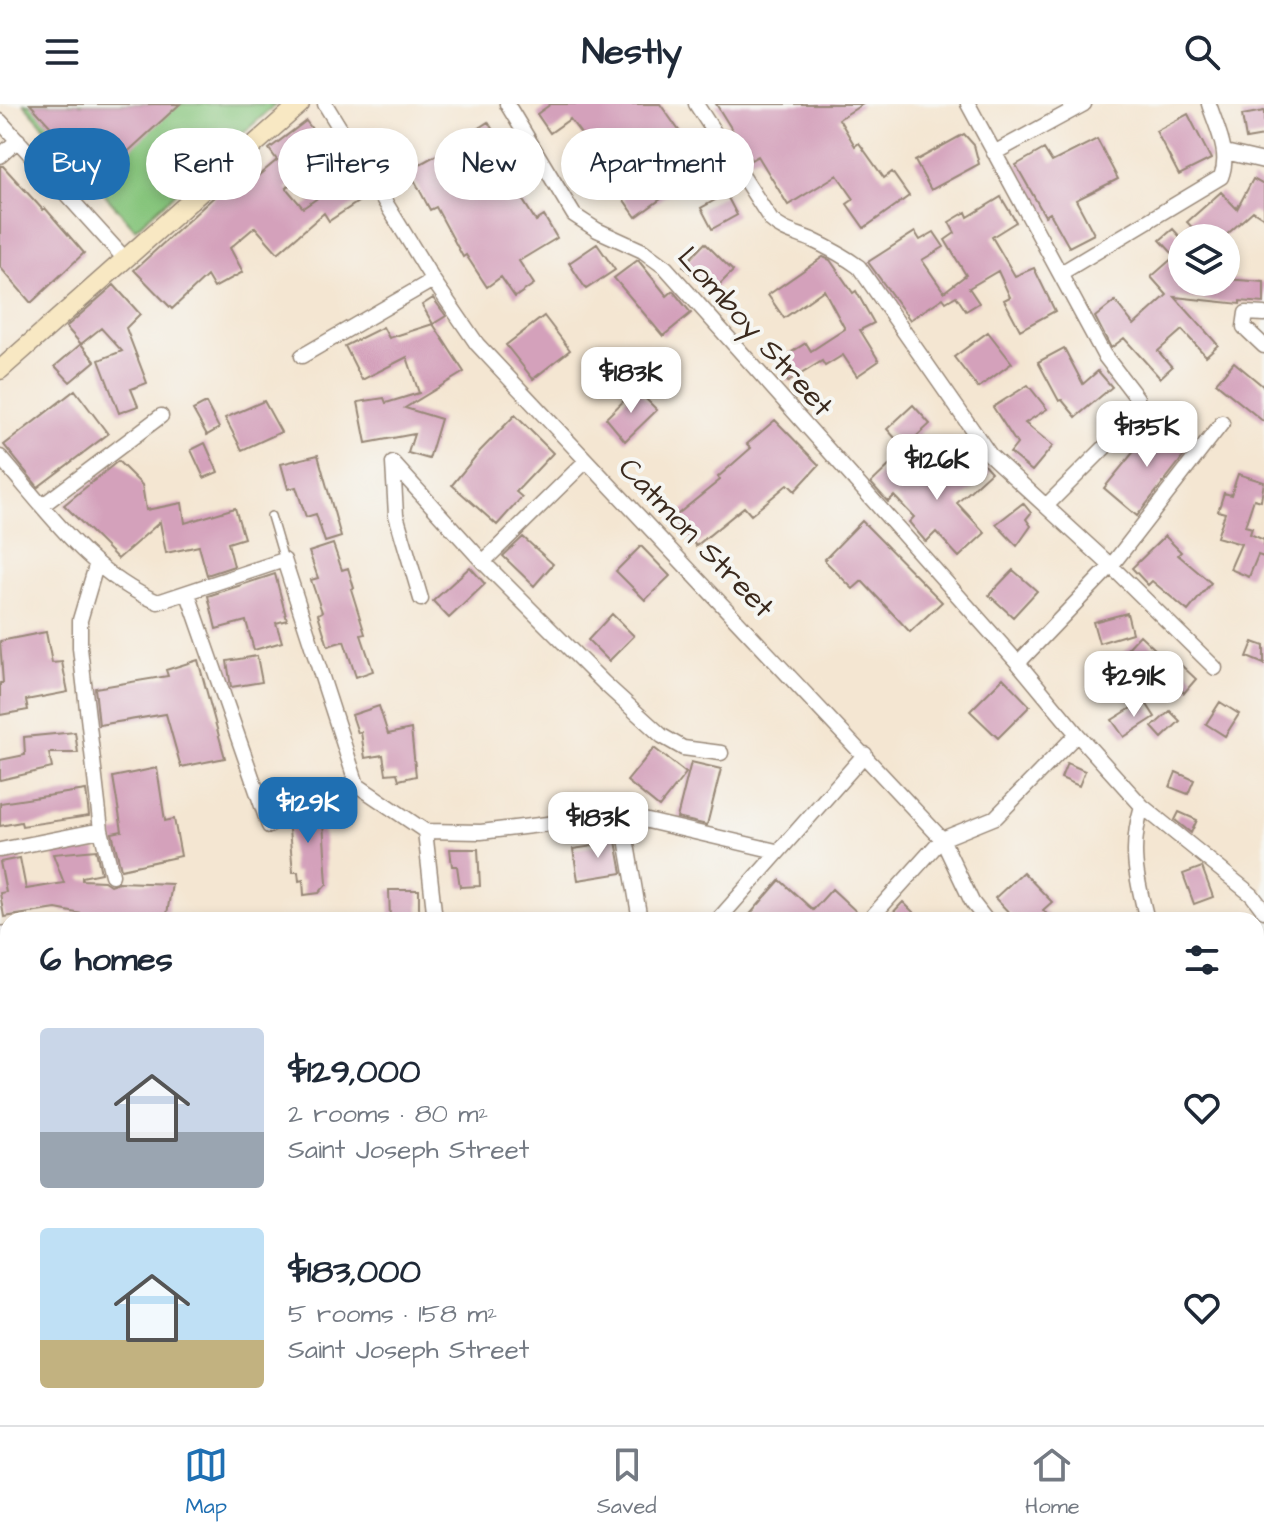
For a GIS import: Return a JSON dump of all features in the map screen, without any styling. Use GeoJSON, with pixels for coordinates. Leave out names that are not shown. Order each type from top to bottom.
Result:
{"type":"FeatureCollection","features":[{"type":"Feature","properties":{"kind":"main road"},"geometry":{"type":"LineString","coordinates":[[0,370],[300,104]]}},
{"type":"Feature","properties":{"kind":"street","name":"Catmon Street"},"geometry":{"type":"LineString","coordinates":[[325,104],[433,280],[477,344],[942,839],[980,912]]}},
{"type":"Feature","properties":{"kind":"street","name":"Lomboy Street"},"geometry":{"type":"LineString","coordinates":[[507,104],[574,215],[597,230],[643,251],[666,268],[1142,806],[1252,895],[1264,911]]}},
{"type":"Feature","properties":{"kind":"street"},"geometry":{"type":"LineString","coordinates":[[696,104],[771,220],[783,231],[807,238],[859,267],[990,455],[1047,505],[1215,668]]}},
{"type":"Feature","properties":{"kind":"street"},"geometry":{"type":"LineString","coordinates":[[968,104],[1104,355],[1137,398],[1122,430],[1047,505]]}},
{"type":"Feature","properties":{"kind":"street"},"geometry":{"type":"LineString","coordinates":[[994,153],[1084,104]]}},
{"type":"Feature","properties":{"kind":"street"},"geometry":{"type":"LineString","coordinates":[[1061,273],[1221,177],[1226,166],[1225,152],[1209,104]]}},
{"type":"Feature","properties":{"kind":"street"},"geometry":{"type":"LineString","coordinates":[[0,121],[125,259]]}},
{"type":"Feature","properties":{"kind":"street"},"geometry":{"type":"LineString","coordinates":[[0,156],[18,140]]}},
{"type":"Feature","properties":{"kind":"street"},"geometry":{"type":"LineString","coordinates":[[1225,152],[1264,161]]}},
{"type":"Feature","properties":{"kind":"street"},"geometry":{"type":"LineString","coordinates":[[302,356],[433,280]]}},
{"type":"Feature","properties":{"kind":"street"},"geometry":{"type":"LineString","coordinates":[[1264,314],[1246,313],[1244,327],[1264,346]]}},
{"type":"Feature","properties":{"kind":"street"},"geometry":{"type":"LineString","coordinates":[[43,505],[161,416]]}},
{"type":"Feature","properties":{"kind":"street"},"geometry":{"type":"LineString","coordinates":[[1018,663],[1111,566],[1222,423]]}},
{"type":"Feature","properties":{"kind":"street"},"geometry":{"type":"LineString","coordinates":[[0,457],[96,566],[134,592],[158,602],[284,560],[357,785],[425,831],[481,832],[622,815],[776,851]]}},
{"type":"Feature","properties":{"kind":"street"},"geometry":{"type":"LineString","coordinates":[[483,562],[586,461]]}},
{"type":"Feature","properties":{"kind":"street"},"geometry":{"type":"LineString","coordinates":[[421,599],[396,515],[393,463],[483,562],[604,683],[662,736],[683,748],[721,753]]}},
{"type":"Feature","properties":{"kind":"street"},"geometry":{"type":"LineString","coordinates":[[96,566],[80,620],[80,648],[101,830],[112,875]]}},
{"type":"Feature","properties":{"kind":"street"},"geometry":{"type":"LineString","coordinates":[[188,594],[269,826]]}},
{"type":"Feature","properties":{"kind":"street"},"geometry":{"type":"LineString","coordinates":[[876,912],[942,839],[996,817],[1077,734]]}},
{"type":"Feature","properties":{"kind":"street"},"geometry":{"type":"LineString","coordinates":[[725,912],[865,754]]}},
{"type":"Feature","properties":{"kind":"street"},"geometry":{"type":"LineString","coordinates":[[1142,806],[1134,833],[1134,872],[1145,912]]}},
{"type":"Feature","properties":{"kind":"street"},"geometry":{"type":"LineString","coordinates":[[622,815],[639,912]]}},
{"type":"Feature","properties":{"kind":"street"},"geometry":{"type":"LineString","coordinates":[[0,850],[101,830]]}},
{"type":"Feature","properties":{"kind":"street"},"geometry":{"type":"LineString","coordinates":[[425,831],[434,912]]}},
{"type":"Feature","properties":{"kind":"lane"},"geometry":{"type":"LineString","coordinates":[[271,516],[284,560]]}},
{"type":"Feature","properties":{"kind":"green space"},"geometry":{"type":"Polygon","coordinates":[[[24,104],[276,104],[249,128],[146,128],[146,200],[168,200],[135,229],[109,200],[130,200],[130,128],[45,128],[24,104]]]}},
{"type":"Feature","properties":{"kind":"building"},"geometry":{"type":"Polygon","coordinates":[[[30,104],[180,104],[154,128],[146,128],[146,135],[130,150],[130,128],[52,128],[30,104]]]}},
{"type":"Feature","properties":{"kind":"building"},"geometry":{"type":"Polygon","coordinates":[[[551,104],[660,104],[677,128],[577,128],[570,119],[550,133],[537,114],[551,104]]]}},
{"type":"Feature","properties":{"kind":"building"},"geometry":{"type":"Polygon","coordinates":[[[716,104],[863,104],[839,119],[855,146],[859,143],[884,178],[892,172],[909,196],[864,228],[847,204],[854,199],[837,175],[788,205],[758,156],[754,158],[754,128],[731,128],[716,104]]]}},
{"type":"Feature","properties":{"kind":"building"},"geometry":{"type":"Polygon","coordinates":[[[1264,111],[1264,136],[1246,139],[1242,115],[1264,111]]]}},
{"type":"Feature","properties":{"kind":"building"},"geometry":{"type":"Polygon","coordinates":[[[1188,114],[1211,159],[1179,175],[1156,131],[1188,114]]]}},
{"type":"Feature","properties":{"kind":"building"},"geometry":{"type":"Polygon","coordinates":[[[306,121],[311,128],[297,128],[306,121]]]}},
{"type":"Feature","properties":{"kind":"building"},"geometry":{"type":"Polygon","coordinates":[[[964,134],[974,145],[979,164],[931,190],[915,161],[964,134]]]}},
{"type":"Feature","properties":{"kind":"building"},"geometry":{"type":"Polygon","coordinates":[[[1097,139],[1118,179],[1076,200],[1094,234],[1069,247],[1050,213],[1045,216],[1016,165],[1044,149],[1052,162],[1097,139]]]}},
{"type":"Feature","properties":{"kind":"building"},"geometry":{"type":"Polygon","coordinates":[[[278,142],[278,200],[296,200],[303,208],[315,200],[361,200],[329,221],[324,213],[278,253],[255,227],[230,248],[243,272],[214,288],[207,276],[172,309],[134,270],[211,200],[262,200],[262,173],[277,160],[269,149],[278,142]]]}},
{"type":"Feature","properties":{"kind":"building"},"geometry":{"type":"Polygon","coordinates":[[[434,156],[434,200],[523,200],[536,221],[544,216],[557,238],[519,261],[534,284],[515,297],[501,277],[487,287],[466,255],[463,257],[436,207],[430,210],[418,187],[418,165],[434,156]]]}},
{"type":"Feature","properties":{"kind":"building"},"geometry":{"type":"Polygon","coordinates":[[[0,166],[3,166],[24,189],[24,200],[34,200],[43,210],[45,208],[84,253],[31,303],[0,267],[0,166]]]}},
{"type":"Feature","properties":{"kind":"building"},"geometry":{"type":"Polygon","coordinates":[[[1253,179],[1264,185],[1264,218],[1253,211],[1239,224],[1187,222],[1221,192],[1237,209],[1253,179]]]}},
{"type":"Feature","properties":{"kind":"building"},"geometry":{"type":"Polygon","coordinates":[[[1001,197],[1016,222],[992,237],[1015,276],[1034,268],[1055,311],[1020,330],[1004,300],[1010,297],[998,271],[969,288],[979,303],[966,311],[956,296],[946,302],[943,298],[910,320],[868,262],[915,232],[920,240],[934,232],[944,247],[922,260],[944,292],[966,275],[945,240],[955,233],[949,222],[966,212],[968,217],[1001,197]]]}},
{"type":"Feature","properties":{"kind":"building"},"geometry":{"type":"Polygon","coordinates":[[[624,200],[659,200],[636,217],[624,200]]]}},
{"type":"Feature","properties":{"kind":"building"},"geometry":{"type":"Polygon","coordinates":[[[715,200],[729,200],[737,215],[712,229],[701,208],[715,200]]]}},
{"type":"Feature","properties":{"kind":"building"},"geometry":{"type":"Polygon","coordinates":[[[1168,233],[1168,249],[1160,240],[1168,233]]]}},
{"type":"Feature","properties":{"kind":"building"},"geometry":{"type":"Polygon","coordinates":[[[705,243],[733,271],[711,293],[683,266],[705,243]]]}},
{"type":"Feature","properties":{"kind":"building"},"geometry":{"type":"Polygon","coordinates":[[[597,244],[615,270],[586,289],[569,263],[597,244]]]}},
{"type":"Feature","properties":{"kind":"building"},"geometry":{"type":"Polygon","coordinates":[[[823,257],[830,260],[853,293],[856,291],[874,323],[860,330],[879,361],[857,376],[843,355],[825,366],[822,361],[788,382],[776,362],[806,343],[811,351],[845,329],[824,290],[784,318],[768,295],[823,257]]]}},
{"type":"Feature","properties":{"kind":"building"},"geometry":{"type":"Polygon","coordinates":[[[638,260],[667,296],[673,291],[691,313],[663,336],[614,278],[638,260]]]}},
{"type":"Feature","properties":{"kind":"building"},"geometry":{"type":"Polygon","coordinates":[[[1168,262],[1168,296],[1240,296],[1240,280],[1264,282],[1264,303],[1240,301],[1240,304],[1175,297],[1218,345],[1206,356],[1182,330],[1158,351],[1172,367],[1160,378],[1124,338],[1111,348],[1095,317],[1115,301],[1134,325],[1167,295],[1151,277],[1168,262]]]}},
{"type":"Feature","properties":{"kind":"building"},"geometry":{"type":"Polygon","coordinates":[[[114,285],[140,314],[126,328],[147,383],[131,389],[138,406],[119,413],[99,360],[122,351],[101,328],[81,344],[66,327],[114,285]]]}},
{"type":"Feature","properties":{"kind":"building"},"geometry":{"type":"Polygon","coordinates":[[[433,298],[446,316],[433,324],[422,305],[433,298]]]}},
{"type":"Feature","properties":{"kind":"building"},"geometry":{"type":"Polygon","coordinates":[[[544,316],[570,350],[533,379],[506,345],[544,316]]]}},
{"type":"Feature","properties":{"kind":"building"},"geometry":{"type":"Polygon","coordinates":[[[433,324],[464,372],[405,408],[441,419],[429,459],[408,453],[414,434],[366,443],[358,402],[384,398],[386,403],[419,393],[407,357],[362,380],[345,346],[383,327],[389,338],[433,324]]]}},
{"type":"Feature","properties":{"kind":"building"},"geometry":{"type":"Polygon","coordinates":[[[988,332],[1012,363],[978,388],[954,357],[988,332]]]}},
{"type":"Feature","properties":{"kind":"building"},"geometry":{"type":"Polygon","coordinates":[[[81,344],[95,361],[70,382],[55,366],[81,344]]]}},
{"type":"Feature","properties":{"kind":"building"},"geometry":{"type":"Polygon","coordinates":[[[1064,348],[1083,384],[1098,371],[1112,387],[1076,417],[1062,400],[1059,401],[1038,362],[1064,348]]]}},
{"type":"Feature","properties":{"kind":"building"},"geometry":{"type":"Polygon","coordinates":[[[1234,362],[1264,387],[1264,422],[1216,383],[1234,362]]]}},
{"type":"Feature","properties":{"kind":"building"},"geometry":{"type":"Polygon","coordinates":[[[1028,385],[1047,409],[1025,423],[1053,446],[1032,471],[1010,453],[1017,444],[993,407],[1028,385]]]}},
{"type":"Feature","properties":{"kind":"building"},"geometry":{"type":"Polygon","coordinates":[[[636,389],[657,410],[625,441],[606,418],[636,389]]]}},
{"type":"Feature","properties":{"kind":"building"},"geometry":{"type":"Polygon","coordinates":[[[75,390],[108,434],[38,487],[4,445],[75,390]]]}},
{"type":"Feature","properties":{"kind":"building"},"geometry":{"type":"Polygon","coordinates":[[[264,401],[281,432],[242,450],[225,418],[264,401]]]}},
{"type":"Feature","properties":{"kind":"building"},"geometry":{"type":"Polygon","coordinates":[[[206,403],[219,428],[207,435],[193,410],[206,403]]]}},
{"type":"Feature","properties":{"kind":"building"},"geometry":{"type":"Polygon","coordinates":[[[913,405],[930,424],[904,448],[887,429],[913,405]]]}},
{"type":"Feature","properties":{"kind":"building"},"geometry":{"type":"Polygon","coordinates":[[[515,415],[553,453],[516,492],[522,497],[497,525],[452,485],[515,415]]]}},
{"type":"Feature","properties":{"kind":"building"},"geometry":{"type":"Polygon","coordinates":[[[775,420],[819,465],[795,491],[788,484],[751,515],[744,507],[696,546],[673,518],[720,480],[718,477],[751,448],[747,444],[775,420]]]}},
{"type":"Feature","properties":{"kind":"building"},"geometry":{"type":"Polygon","coordinates":[[[1158,422],[1190,448],[1137,516],[1104,488],[1158,422]]]}},
{"type":"Feature","properties":{"kind":"building"},"geometry":{"type":"Polygon","coordinates":[[[205,443],[218,472],[204,478],[191,450],[205,443]]]}},
{"type":"Feature","properties":{"kind":"building"},"geometry":{"type":"Polygon","coordinates":[[[973,452],[991,472],[957,503],[985,533],[959,557],[936,532],[926,542],[909,522],[914,517],[894,496],[888,502],[871,483],[894,461],[913,481],[921,473],[935,488],[973,452]]]}},
{"type":"Feature","properties":{"kind":"building"},"geometry":{"type":"Polygon","coordinates":[[[318,455],[341,537],[325,542],[316,514],[306,517],[296,487],[288,489],[281,464],[318,455]]]}},
{"type":"Feature","properties":{"kind":"building"},"geometry":{"type":"Polygon","coordinates":[[[118,461],[142,485],[146,510],[182,503],[185,523],[235,508],[244,538],[228,543],[234,566],[207,575],[199,546],[166,553],[160,522],[118,559],[64,505],[118,461]]]}},
{"type":"Feature","properties":{"kind":"building"},"geometry":{"type":"Polygon","coordinates":[[[1238,474],[1264,482],[1261,501],[1254,499],[1245,526],[1252,528],[1250,534],[1264,540],[1264,557],[1258,555],[1249,577],[1230,569],[1241,544],[1217,537],[1225,513],[1218,511],[1224,493],[1231,495],[1238,474]]]}},
{"type":"Feature","properties":{"kind":"building"},"geometry":{"type":"Polygon","coordinates":[[[1023,503],[1031,513],[1026,519],[1031,526],[1017,546],[996,524],[1023,503]]]}},
{"type":"Feature","properties":{"kind":"building"},"geometry":{"type":"Polygon","coordinates":[[[862,521],[942,602],[910,632],[862,581],[853,589],[824,560],[862,521]]]}},
{"type":"Feature","properties":{"kind":"building"},"geometry":{"type":"Polygon","coordinates":[[[1165,536],[1181,552],[1178,555],[1211,583],[1188,611],[1152,581],[1148,585],[1132,568],[1165,536]]]}},
{"type":"Feature","properties":{"kind":"building"},"geometry":{"type":"Polygon","coordinates":[[[523,537],[553,564],[534,586],[503,556],[523,537]]]}},
{"type":"Feature","properties":{"kind":"building"},"geometry":{"type":"Polygon","coordinates":[[[333,544],[342,570],[348,568],[365,634],[361,635],[373,671],[356,677],[344,641],[328,646],[318,614],[322,612],[311,580],[318,578],[309,552],[333,544]]]}},
{"type":"Feature","properties":{"kind":"building"},"geometry":{"type":"Polygon","coordinates":[[[641,546],[670,576],[645,600],[616,571],[641,546]]]}},
{"type":"Feature","properties":{"kind":"building"},"geometry":{"type":"Polygon","coordinates":[[[470,567],[485,584],[449,618],[433,601],[470,567]]]}},
{"type":"Feature","properties":{"kind":"building"},"geometry":{"type":"Polygon","coordinates":[[[1013,570],[1037,591],[1013,617],[989,595],[1013,570]]]}},
{"type":"Feature","properties":{"kind":"building"},"geometry":{"type":"Polygon","coordinates":[[[275,574],[287,620],[276,623],[282,642],[254,650],[246,621],[216,629],[208,596],[275,574]]]}},
{"type":"Feature","properties":{"kind":"building"},"geometry":{"type":"Polygon","coordinates":[[[1127,613],[1132,633],[1099,643],[1093,622],[1127,613]]]}},
{"type":"Feature","properties":{"kind":"building"},"geometry":{"type":"Polygon","coordinates":[[[612,614],[634,636],[609,661],[588,640],[612,614]]]}},
{"type":"Feature","properties":{"kind":"building"},"geometry":{"type":"Polygon","coordinates":[[[46,632],[52,663],[62,662],[68,692],[26,700],[28,710],[0,715],[0,683],[3,683],[0,641],[46,632]]]}},
{"type":"Feature","properties":{"kind":"building"},"geometry":{"type":"Polygon","coordinates":[[[1140,635],[1157,651],[1134,677],[1116,661],[1140,635]]]}},
{"type":"Feature","properties":{"kind":"building"},"geometry":{"type":"Polygon","coordinates":[[[1253,642],[1264,646],[1264,664],[1247,657],[1253,642]]]}},
{"type":"Feature","properties":{"kind":"building"},"geometry":{"type":"Polygon","coordinates":[[[257,656],[262,682],[231,687],[227,661],[257,656]]]}},
{"type":"Feature","properties":{"kind":"building"},"geometry":{"type":"Polygon","coordinates":[[[198,660],[225,758],[181,767],[166,714],[99,725],[95,688],[168,676],[166,670],[198,660]]]}},
{"type":"Feature","properties":{"kind":"building"},"geometry":{"type":"Polygon","coordinates":[[[1181,665],[1196,679],[1184,693],[1171,680],[1181,665]]]}},
{"type":"Feature","properties":{"kind":"building"},"geometry":{"type":"Polygon","coordinates":[[[1003,678],[1030,706],[998,738],[970,711],[1003,678]]]}},
{"type":"Feature","properties":{"kind":"building"},"geometry":{"type":"Polygon","coordinates":[[[1144,700],[1155,717],[1124,737],[1112,720],[1144,700]]]}},
{"type":"Feature","properties":{"kind":"building"},"geometry":{"type":"Polygon","coordinates":[[[1220,702],[1239,714],[1225,736],[1206,724],[1220,702]]]}},
{"type":"Feature","properties":{"kind":"building"},"geometry":{"type":"Polygon","coordinates":[[[379,706],[388,734],[411,729],[416,776],[399,780],[397,773],[386,774],[383,755],[365,758],[361,732],[358,733],[352,715],[379,706]]]}},
{"type":"Feature","properties":{"kind":"building"},"geometry":{"type":"Polygon","coordinates":[[[1170,711],[1180,721],[1162,738],[1152,727],[1170,711]]]}},
{"type":"Feature","properties":{"kind":"building"},"geometry":{"type":"Polygon","coordinates":[[[75,732],[78,753],[49,753],[52,768],[0,780],[0,760],[25,755],[24,737],[75,732]]]}},
{"type":"Feature","properties":{"kind":"building"},"geometry":{"type":"Polygon","coordinates":[[[654,748],[686,773],[659,807],[627,781],[654,748]]]}},
{"type":"Feature","properties":{"kind":"building"},"geometry":{"type":"Polygon","coordinates":[[[691,762],[721,769],[707,825],[677,818],[691,762]]]}},
{"type":"Feature","properties":{"kind":"building"},"geometry":{"type":"Polygon","coordinates":[[[1067,763],[1085,771],[1079,786],[1061,778],[1067,763]]]}},
{"type":"Feature","properties":{"kind":"building"},"geometry":{"type":"Polygon","coordinates":[[[157,768],[165,821],[174,819],[181,856],[121,869],[112,833],[122,831],[113,777],[157,768]]]}},
{"type":"Feature","properties":{"kind":"building"},"geometry":{"type":"Polygon","coordinates":[[[1176,772],[1194,780],[1188,794],[1170,787],[1176,772]]]}},
{"type":"Feature","properties":{"kind":"building"},"geometry":{"type":"Polygon","coordinates":[[[306,785],[313,817],[323,822],[327,884],[319,893],[304,895],[303,880],[299,881],[298,872],[293,872],[288,819],[299,818],[293,788],[306,785]]]}},
{"type":"Feature","properties":{"kind":"building"},"geometry":{"type":"Polygon","coordinates":[[[86,790],[89,816],[22,826],[21,822],[0,826],[0,803],[86,790]]]}},
{"type":"Feature","properties":{"kind":"building"},"geometry":{"type":"Polygon","coordinates":[[[1179,812],[1197,820],[1191,833],[1175,820],[1179,812]]]}},
{"type":"Feature","properties":{"kind":"building"},"geometry":{"type":"Polygon","coordinates":[[[615,836],[622,873],[578,880],[573,849],[600,845],[600,837],[615,836]]]}},
{"type":"Feature","properties":{"kind":"building"},"geometry":{"type":"Polygon","coordinates":[[[450,849],[478,849],[480,886],[460,887],[457,866],[452,866],[450,849]]]}},
{"type":"Feature","properties":{"kind":"building"},"geometry":{"type":"Polygon","coordinates":[[[96,850],[101,873],[82,877],[82,880],[104,881],[110,885],[119,882],[172,884],[167,912],[72,912],[56,909],[3,912],[0,893],[6,892],[0,862],[20,858],[26,889],[64,883],[53,854],[96,850]]]}},
{"type":"Feature","properties":{"kind":"building"},"geometry":{"type":"Polygon","coordinates":[[[1202,867],[1213,897],[1194,904],[1183,874],[1202,867]]]}},
{"type":"Feature","properties":{"kind":"building"},"geometry":{"type":"Polygon","coordinates":[[[1023,872],[1052,902],[1043,910],[1045,912],[1008,912],[995,898],[1023,872]]]}},
{"type":"Feature","properties":{"kind":"building"},"geometry":{"type":"Polygon","coordinates":[[[780,880],[813,910],[832,889],[857,912],[752,912],[780,880]]]}},
{"type":"Feature","properties":{"kind":"building"},"geometry":{"type":"Polygon","coordinates":[[[389,890],[419,890],[419,912],[390,912],[389,890]]]}},
{"type":"Feature","properties":{"kind":"building"},"geometry":{"type":"Polygon","coordinates":[[[903,902],[913,912],[894,912],[903,902]]]}}]}
